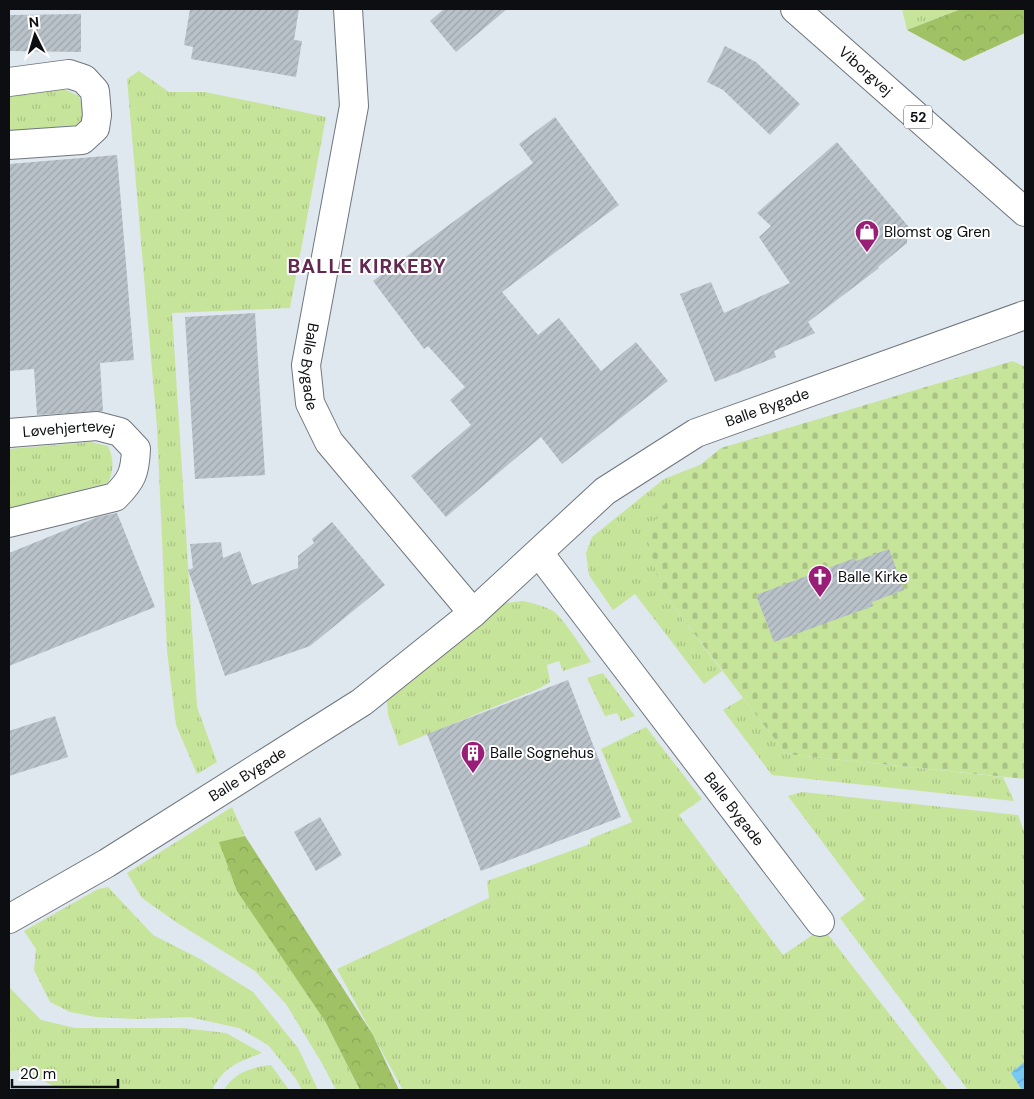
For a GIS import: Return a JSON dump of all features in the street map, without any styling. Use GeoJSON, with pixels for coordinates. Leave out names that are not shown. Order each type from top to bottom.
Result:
{"type":"FeatureCollection","features":[{"type":"Feature","properties":{"kind":"street","name":"Balle Bygade"},"geometry":{"type":"LineString","coordinates":[[348,9],[354,106],[306,365],[310,403],[329,442],[473,613]]}},
{"type":"Feature","properties":{"kind":"street","name":"Viborgvej"},"geometry":{"type":"LineString","coordinates":[[795,9],[1025,212]]}},
{"type":"Feature","properties":{"kind":"street"},"geometry":{"type":"LineString","coordinates":[[9,82],[69,74],[84,78],[95,91],[97,115],[95,128],[82,140],[9,145]]}},
{"type":"Feature","properties":{"kind":"street","name":"Balle Bygade"},"geometry":{"type":"LineString","coordinates":[[9,919],[106,864],[362,702],[473,613],[605,492],[696,433],[1025,315]]}},
{"type":"Feature","properties":{"kind":"street","name":"Løvehjertevej"},"geometry":{"type":"LineString","coordinates":[[9,433],[97,426],[120,432],[136,449],[136,469],[126,487],[115,497],[9,523]]}},
{"type":"Feature","properties":{"kind":"street","name":"Balle Bygade"},"geometry":{"type":"LineString","coordinates":[[539,553],[820,922]]}},
{"type":"Feature","properties":{"kind":"green space"},"geometry":{"type":"Polygon","coordinates":[[[902,9],[961,9],[907,30],[902,9]]]}},
{"type":"Feature","properties":{"kind":"green space"},"geometry":{"type":"Polygon","coordinates":[[[961,9],[1025,9],[1025,33],[964,61],[907,30],[961,9]]]}},
{"type":"Feature","properties":{"kind":"green space"},"geometry":{"type":"Polygon","coordinates":[[[139,71],[169,92],[205,92],[326,117],[290,308],[172,313],[197,707],[217,762],[197,774],[176,725],[167,651],[157,427],[127,79],[139,71]]]}},
{"type":"Feature","properties":{"kind":"green space"},"geometry":{"type":"Polygon","coordinates":[[[61,88],[79,96],[85,118],[77,125],[9,131],[9,95],[61,88]]]}},
{"type":"Feature","properties":{"kind":"green space"},"geometry":{"type":"Polygon","coordinates":[[[1013,361],[1025,367],[1025,779],[786,754],[661,590],[646,534],[678,483],[721,448],[1013,361]]]}},
{"type":"Feature","properties":{"kind":"green space"},"geometry":{"type":"Polygon","coordinates":[[[91,442],[108,446],[112,464],[108,483],[9,508],[9,449],[91,442]]]}},
{"type":"Feature","properties":{"kind":"green space"},"geometry":{"type":"Polygon","coordinates":[[[702,464],[678,483],[661,590],[722,671],[704,684],[635,594],[613,610],[589,575],[586,553],[592,537],[664,479],[702,464]]]}},
{"type":"Feature","properties":{"kind":"green space"},"geometry":{"type":"Polygon","coordinates":[[[523,601],[553,611],[562,620],[591,662],[563,671],[559,661],[547,665],[550,682],[540,688],[399,746],[388,715],[387,700],[487,615],[506,603],[523,601]]]}},
{"type":"Feature","properties":{"kind":"green space"},"geometry":{"type":"Polygon","coordinates":[[[603,673],[635,716],[621,721],[617,713],[605,716],[587,678],[603,673]]]}},
{"type":"Feature","properties":{"kind":"green space"},"geometry":{"type":"Polygon","coordinates":[[[743,698],[786,754],[1003,777],[1014,801],[772,775],[723,710],[743,698]]]}},
{"type":"Feature","properties":{"kind":"green space"},"geometry":{"type":"Polygon","coordinates":[[[646,727],[702,799],[679,815],[783,955],[823,928],[948,1090],[403,1090],[337,969],[489,898],[487,881],[590,844],[590,839],[632,822],[601,749],[646,727]]]}},
{"type":"Feature","properties":{"kind":"green space"},"geometry":{"type":"Polygon","coordinates":[[[802,792],[1018,815],[1025,834],[1025,1061],[1011,1073],[1022,1090],[968,1090],[840,918],[865,899],[788,796],[802,792]]]}},
{"type":"Feature","properties":{"kind":"green space"},"geometry":{"type":"Polygon","coordinates":[[[232,807],[245,836],[220,842],[325,1021],[360,1090],[336,1090],[286,1004],[255,971],[176,922],[142,898],[127,873],[232,807]]]}},
{"type":"Feature","properties":{"kind":"green space"},"geometry":{"type":"Polygon","coordinates":[[[245,836],[373,1035],[399,1090],[360,1090],[325,1021],[237,891],[219,842],[245,836]]]}},
{"type":"Feature","properties":{"kind":"green space"},"geometry":{"type":"Polygon","coordinates":[[[108,887],[153,935],[200,959],[253,992],[298,1048],[318,1090],[302,1090],[296,1079],[268,1045],[239,1028],[189,1017],[135,1019],[96,1017],[70,1012],[50,1002],[34,970],[36,949],[24,931],[98,889],[108,887]]]}},
{"type":"Feature","properties":{"kind":"green space"},"geometry":{"type":"Polygon","coordinates":[[[9,987],[41,1020],[75,1028],[183,1028],[226,1033],[262,1053],[232,1066],[212,1090],[62,1090],[21,1070],[9,1071],[9,987]]]}},
{"type":"Feature","properties":{"kind":"green space"},"geometry":{"type":"Polygon","coordinates":[[[271,1065],[289,1090],[224,1090],[238,1075],[257,1067],[271,1065]]]}},
{"type":"Feature","properties":{"kind":"water"},"geometry":{"type":"Polygon","coordinates":[[[1025,1061],[1025,1090],[1022,1090],[1011,1073],[1025,1061]]]}},
{"type":"Feature","properties":{"kind":"building"},"geometry":{"type":"Polygon","coordinates":[[[190,9],[299,9],[294,40],[302,41],[296,77],[191,59],[193,47],[184,45],[190,9]]]}},
{"type":"Feature","properties":{"kind":"building"},"geometry":{"type":"Polygon","coordinates":[[[444,9],[507,9],[456,52],[430,21],[444,9]]]}},
{"type":"Feature","properties":{"kind":"building"},"geometry":{"type":"Polygon","coordinates":[[[81,14],[81,52],[9,51],[9,15],[81,14]]]}},
{"type":"Feature","properties":{"kind":"building"},"geometry":{"type":"Polygon","coordinates":[[[725,46],[756,62],[800,104],[770,135],[723,90],[707,82],[725,46]]]}},
{"type":"Feature","properties":{"kind":"building"},"geometry":{"type":"Polygon","coordinates":[[[555,117],[619,205],[502,292],[538,335],[559,318],[601,371],[636,342],[668,381],[562,464],[541,437],[446,517],[411,476],[471,425],[450,400],[465,387],[428,346],[424,349],[373,281],[533,163],[519,144],[555,117]]]}},
{"type":"Feature","properties":{"kind":"building"},"geometry":{"type":"Polygon","coordinates":[[[837,142],[908,226],[907,243],[879,268],[808,322],[815,333],[774,351],[776,357],[715,382],[680,294],[711,282],[724,313],[790,283],[759,237],[771,226],[757,213],[837,142]]]}},
{"type":"Feature","properties":{"kind":"building"},"geometry":{"type":"Polygon","coordinates":[[[117,155],[134,360],[100,363],[103,411],[37,415],[34,369],[9,371],[9,164],[117,155]]]}},
{"type":"Feature","properties":{"kind":"building"},"geometry":{"type":"Polygon","coordinates":[[[255,313],[265,475],[195,479],[185,317],[255,313]]]}},
{"type":"Feature","properties":{"kind":"building"},"geometry":{"type":"Polygon","coordinates":[[[117,513],[155,607],[9,666],[9,553],[98,517],[117,513]]]}},
{"type":"Feature","properties":{"kind":"building"},"geometry":{"type":"Polygon","coordinates":[[[332,522],[385,585],[310,646],[225,676],[188,570],[193,568],[190,544],[221,542],[223,558],[240,551],[252,585],[298,568],[298,556],[314,543],[312,539],[332,522]]]}},
{"type":"Feature","properties":{"kind":"building","name":"Balle Kirke"},"geometry":{"type":"Polygon","coordinates":[[[889,549],[904,590],[872,602],[873,606],[774,642],[756,595],[855,558],[856,561],[889,549]]]}},
{"type":"Feature","properties":{"kind":"building","name":"Balle Sognehus"},"geometry":{"type":"Polygon","coordinates":[[[568,680],[621,817],[481,871],[427,734],[568,680]]]}},
{"type":"Feature","properties":{"kind":"building"},"geometry":{"type":"Polygon","coordinates":[[[55,716],[68,757],[9,776],[9,731],[55,716]]]}},
{"type":"Feature","properties":{"kind":"building"},"geometry":{"type":"Polygon","coordinates":[[[320,817],[342,855],[316,871],[294,832],[320,817]]]}},
{"type":"Feature","properties":{"kind":"place","name":"Blomst og Gren"},"geometry":{"type":"Point","coordinates":[867,253]}},
{"type":"Feature","properties":{"kind":"place","name":"Balle Kirke"},"geometry":{"type":"Point","coordinates":[820,598]}},
{"type":"Feature","properties":{"kind":"place","name":"Balle Sognehus"},"geometry":{"type":"Point","coordinates":[473,774]}},
{"type":"Feature","properties":{"kind":"district","name":"BALLE KIRKEBY"},"geometry":{"type":"Point","coordinates":[367,266]}}]}
